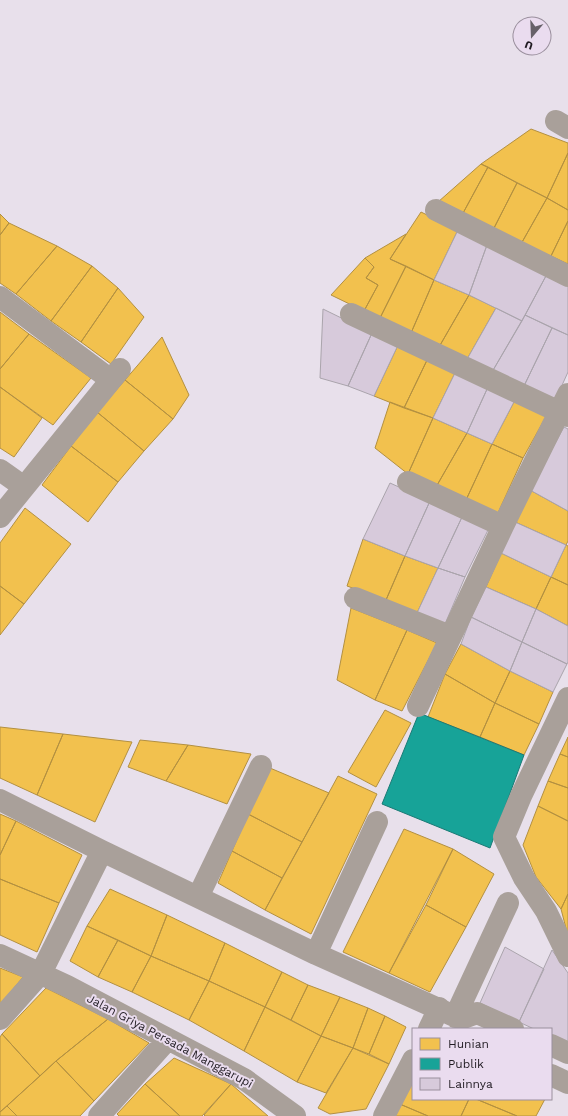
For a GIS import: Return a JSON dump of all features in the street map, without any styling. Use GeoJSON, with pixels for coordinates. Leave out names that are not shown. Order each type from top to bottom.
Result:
{"type":"FeatureCollection","features":[{"type":"Feature","properties":{"kind":"street"},"geometry":{"type":"LineString","coordinates":[[436,210],[568,276]]}},
{"type":"Feature","properties":{"kind":"street"},"geometry":{"type":"LineString","coordinates":[[0,297],[116,374],[0,517]]}},
{"type":"Feature","properties":{"kind":"street"},"geometry":{"type":"LineString","coordinates":[[352,314],[565,407],[503,526],[418,706]]}},
{"type":"Feature","properties":{"kind":"street"},"geometry":{"type":"LineString","coordinates":[[0,470],[24,487]]}},
{"type":"Feature","properties":{"kind":"street"},"geometry":{"type":"LineString","coordinates":[[408,482],[503,526]]}},
{"type":"Feature","properties":{"kind":"street"},"geometry":{"type":"LineString","coordinates":[[355,598],[450,636]]}},
{"type":"Feature","properties":{"kind":"street"},"geometry":{"type":"LineString","coordinates":[[568,698],[521,796],[504,836],[524,878],[546,911],[568,956]]}},
{"type":"Feature","properties":{"kind":"street"},"geometry":{"type":"LineString","coordinates":[[198,897],[261,766]]}},
{"type":"Feature","properties":{"kind":"street"},"geometry":{"type":"LineString","coordinates":[[0,800],[316,954],[455,1018]]}},
{"type":"Feature","properties":{"kind":"street"},"geometry":{"type":"LineString","coordinates":[[316,954],[377,822]]}},
{"type":"Feature","properties":{"kind":"street"},"geometry":{"type":"LineString","coordinates":[[0,1019],[41,973],[102,851]]}},
{"type":"Feature","properties":{"kind":"street"},"geometry":{"type":"LineString","coordinates":[[455,1018],[508,903]]}},
{"type":"Feature","properties":{"kind":"street","name":"Jalan Griya Persada Manggarupi"},"geometry":{"type":"LineString","coordinates":[[0,955],[41,973],[244,1079],[295,1116]]}},
{"type":"Feature","properties":{"kind":"street"},"geometry":{"type":"LineString","coordinates":[[431,1028],[455,1018],[477,1013],[512,1028]]}},
{"type":"Feature","properties":{"kind":"street"},"geometry":{"type":"LineString","coordinates":[[99,1116],[168,1039]]}},
{"type":"Feature","properties":{"kind":"street"},"geometry":{"type":"LineString","coordinates":[[552,1045],[568,1053]]}},
{"type":"Feature","properties":{"kind":"street"},"geometry":{"type":"LineString","coordinates":[[384,1116],[412,1062]]}},
{"type":"Feature","properties":{"kind":"street"},"geometry":{"type":"LineString","coordinates":[[552,1075],[568,1083]]}},
{"type":"Feature","properties":{"kind":"building: Hunian"},"geometry":{"type":"Polygon","coordinates":[[[531,129],[568,143],[568,153],[547,198],[481,164],[531,129]]]}},
{"type":"Feature","properties":{"kind":"building: Hunian"},"geometry":{"type":"Polygon","coordinates":[[[568,153],[568,210],[547,198],[568,153]]]}},
{"type":"Feature","properties":{"kind":"building: Hunian"},"geometry":{"type":"Polygon","coordinates":[[[481,164],[488,167],[462,215],[438,202],[481,164]]]}},
{"type":"Feature","properties":{"kind":"building: Hunian"},"geometry":{"type":"Polygon","coordinates":[[[488,167],[517,183],[493,230],[462,215],[488,167]]]}},
{"type":"Feature","properties":{"kind":"building: Hunian"},"geometry":{"type":"Polygon","coordinates":[[[517,183],[547,198],[521,244],[493,230],[517,183]]]}},
{"type":"Feature","properties":{"kind":"building: Hunian"},"geometry":{"type":"Polygon","coordinates":[[[547,198],[568,210],[568,221],[551,256],[521,244],[547,198]]]}},
{"type":"Feature","properties":{"kind":"building: Hunian"},"geometry":{"type":"Polygon","coordinates":[[[421,212],[458,230],[434,280],[390,259],[421,212]]]}},
{"type":"Feature","properties":{"kind":"building: Hunian"},"geometry":{"type":"Polygon","coordinates":[[[0,214],[9,223],[0,235],[0,214]]]}},
{"type":"Feature","properties":{"kind":"building: Hunian"},"geometry":{"type":"Polygon","coordinates":[[[568,221],[568,264],[551,256],[568,221]]]}},
{"type":"Feature","properties":{"kind":"building: Hunian"},"geometry":{"type":"Polygon","coordinates":[[[9,223],[57,246],[16,294],[0,283],[0,235],[9,223]]]}},
{"type":"Feature","properties":{"kind":"building: Hunian"},"geometry":{"type":"Polygon","coordinates":[[[406,234],[390,259],[406,266],[380,318],[364,311],[378,285],[366,278],[374,267],[365,258],[406,234]]]}},
{"type":"Feature","properties":{"kind":"building: Hunian"},"geometry":{"type":"Polygon","coordinates":[[[57,246],[92,266],[51,321],[16,294],[57,246]]]}},
{"type":"Feature","properties":{"kind":"building: Hunian"},"geometry":{"type":"Polygon","coordinates":[[[365,258],[374,267],[366,278],[378,285],[364,311],[331,295],[365,258]]]}},
{"type":"Feature","properties":{"kind":"building: Hunian"},"geometry":{"type":"Polygon","coordinates":[[[92,266],[118,288],[81,342],[51,321],[92,266]]]}},
{"type":"Feature","properties":{"kind":"building: Hunian"},"geometry":{"type":"Polygon","coordinates":[[[406,266],[434,280],[411,333],[380,318],[406,266]]]}},
{"type":"Feature","properties":{"kind":"building: Hunian"},"geometry":{"type":"Polygon","coordinates":[[[434,280],[469,295],[439,347],[411,333],[434,280]]]}},
{"type":"Feature","properties":{"kind":"building: Hunian"},"geometry":{"type":"Polygon","coordinates":[[[118,288],[144,317],[111,364],[81,342],[118,288]]]}},
{"type":"Feature","properties":{"kind":"building: Hunian"},"geometry":{"type":"Polygon","coordinates":[[[469,295],[496,308],[466,361],[439,347],[469,295]]]}},
{"type":"Feature","properties":{"kind":"building: Hunian"},"geometry":{"type":"Polygon","coordinates":[[[0,312],[29,334],[0,369],[0,312]]]}},
{"type":"Feature","properties":{"kind":"building: Hunian"},"geometry":{"type":"Polygon","coordinates":[[[29,334],[91,378],[53,425],[0,387],[0,369],[29,334]]]}},
{"type":"Feature","properties":{"kind":"building: Hunian"},"geometry":{"type":"Polygon","coordinates":[[[162,337],[189,395],[173,419],[125,380],[162,337]]]}},
{"type":"Feature","properties":{"kind":"building: Hunian"},"geometry":{"type":"Polygon","coordinates":[[[399,343],[429,356],[404,408],[374,396],[399,343]]]}},
{"type":"Feature","properties":{"kind":"building: Hunian"},"geometry":{"type":"Polygon","coordinates":[[[429,356],[456,371],[433,418],[404,408],[429,356]]]}},
{"type":"Feature","properties":{"kind":"building: Hunian"},"geometry":{"type":"Polygon","coordinates":[[[125,380],[173,419],[144,451],[97,412],[125,380]]]}},
{"type":"Feature","properties":{"kind":"building: Hunian"},"geometry":{"type":"Polygon","coordinates":[[[0,387],[42,418],[14,457],[0,448],[0,387]]]}},
{"type":"Feature","properties":{"kind":"building: Hunian"},"geometry":{"type":"Polygon","coordinates":[[[516,398],[548,413],[523,458],[492,444],[516,398]]]}},
{"type":"Feature","properties":{"kind":"building: Hunian"},"geometry":{"type":"Polygon","coordinates":[[[390,402],[433,418],[408,474],[375,448],[390,402]]]}},
{"type":"Feature","properties":{"kind":"building: Hunian"},"geometry":{"type":"Polygon","coordinates":[[[97,412],[144,451],[118,482],[71,446],[97,412]]]}},
{"type":"Feature","properties":{"kind":"building: Hunian"},"geometry":{"type":"Polygon","coordinates":[[[433,418],[467,433],[436,487],[408,474],[433,418]]]}},
{"type":"Feature","properties":{"kind":"building: Hunian"},"geometry":{"type":"Polygon","coordinates":[[[467,433],[492,444],[466,500],[436,487],[467,433]]]}},
{"type":"Feature","properties":{"kind":"building: Hunian"},"geometry":{"type":"Polygon","coordinates":[[[492,444],[523,458],[497,515],[466,500],[492,444]]]}},
{"type":"Feature","properties":{"kind":"building: Hunian"},"geometry":{"type":"Polygon","coordinates":[[[71,446],[118,482],[88,522],[42,485],[71,446]]]}},
{"type":"Feature","properties":{"kind":"building: Hunian"},"geometry":{"type":"Polygon","coordinates":[[[530,490],[568,511],[568,541],[566,545],[515,522],[530,490]]]}},
{"type":"Feature","properties":{"kind":"building: Hunian"},"geometry":{"type":"Polygon","coordinates":[[[25,508],[71,544],[24,604],[0,586],[0,543],[25,508]]]}},
{"type":"Feature","properties":{"kind":"building: Hunian"},"geometry":{"type":"Polygon","coordinates":[[[363,539],[405,556],[386,600],[347,586],[363,539]]]}},
{"type":"Feature","properties":{"kind":"building: Hunian"},"geometry":{"type":"Polygon","coordinates":[[[566,545],[568,546],[568,585],[551,577],[566,545]]]}},
{"type":"Feature","properties":{"kind":"building: Hunian"},"geometry":{"type":"Polygon","coordinates":[[[501,553],[551,577],[536,609],[486,587],[501,553]]]}},
{"type":"Feature","properties":{"kind":"building: Hunian"},"geometry":{"type":"Polygon","coordinates":[[[405,556],[438,568],[417,613],[386,600],[405,556]]]}},
{"type":"Feature","properties":{"kind":"building: Hunian"},"geometry":{"type":"Polygon","coordinates":[[[551,577],[568,585],[568,626],[536,609],[551,577]]]}},
{"type":"Feature","properties":{"kind":"building: Hunian"},"geometry":{"type":"Polygon","coordinates":[[[0,586],[24,604],[0,635],[0,586]]]}},
{"type":"Feature","properties":{"kind":"building: Hunian"},"geometry":{"type":"Polygon","coordinates":[[[351,608],[407,630],[375,700],[337,680],[351,608]]]}},
{"type":"Feature","properties":{"kind":"building: Hunian"},"geometry":{"type":"Polygon","coordinates":[[[407,630],[437,643],[402,711],[375,700],[407,630]]]}},
{"type":"Feature","properties":{"kind":"building: Hunian"},"geometry":{"type":"Polygon","coordinates":[[[461,644],[510,671],[495,703],[445,674],[461,644]]]}},
{"type":"Feature","properties":{"kind":"building: Hunian"},"geometry":{"type":"Polygon","coordinates":[[[510,671],[553,692],[539,724],[495,703],[510,671]]]}},
{"type":"Feature","properties":{"kind":"building: Hunian"},"geometry":{"type":"Polygon","coordinates":[[[445,674],[495,703],[480,737],[428,717],[445,674]]]}},
{"type":"Feature","properties":{"kind":"building: Hunian"},"geometry":{"type":"Polygon","coordinates":[[[495,703],[539,724],[524,755],[480,737],[495,703]]]}},
{"type":"Feature","properties":{"kind":"building: Hunian"},"geometry":{"type":"Polygon","coordinates":[[[385,710],[411,723],[376,787],[348,772],[385,710]]]}},
{"type":"Feature","properties":{"kind":"building: Hunian"},"geometry":{"type":"Polygon","coordinates":[[[0,727],[63,734],[37,795],[0,778],[0,727]]]}},
{"type":"Feature","properties":{"kind":"building: Hunian"},"geometry":{"type":"Polygon","coordinates":[[[63,734],[132,742],[95,822],[37,795],[63,734]]]}},
{"type":"Feature","properties":{"kind":"building: Hunian"},"geometry":{"type":"Polygon","coordinates":[[[568,737],[568,757],[560,754],[568,737]]]}},
{"type":"Feature","properties":{"kind":"building: Hunian"},"geometry":{"type":"Polygon","coordinates":[[[140,740],[188,745],[166,781],[128,767],[140,740]]]}},
{"type":"Feature","properties":{"kind":"building: Hunian"},"geometry":{"type":"Polygon","coordinates":[[[188,745],[251,754],[227,804],[166,781],[188,745]]]}},
{"type":"Feature","properties":{"kind":"building: Hunian"},"geometry":{"type":"Polygon","coordinates":[[[560,754],[568,757],[568,788],[548,781],[560,754]]]}},
{"type":"Feature","properties":{"kind":"building: Hunian"},"geometry":{"type":"Polygon","coordinates":[[[270,768],[329,793],[302,842],[248,814],[270,768]]]}},
{"type":"Feature","properties":{"kind":"building: Hunian"},"geometry":{"type":"Polygon","coordinates":[[[338,776],[377,794],[311,934],[265,910],[338,776]]]}},
{"type":"Feature","properties":{"kind":"building: Hunian"},"geometry":{"type":"Polygon","coordinates":[[[548,781],[568,788],[568,821],[538,806],[548,781]]]}},
{"type":"Feature","properties":{"kind":"building: Hunian"},"geometry":{"type":"Polygon","coordinates":[[[538,806],[568,821],[568,894],[561,909],[536,877],[523,845],[538,806]]]}},
{"type":"Feature","properties":{"kind":"building: Hunian"},"geometry":{"type":"Polygon","coordinates":[[[0,814],[16,821],[0,855],[0,814]]]}},
{"type":"Feature","properties":{"kind":"building: Hunian"},"geometry":{"type":"Polygon","coordinates":[[[248,814],[302,842],[282,878],[232,851],[248,814]]]}},
{"type":"Feature","properties":{"kind":"building: Hunian"},"geometry":{"type":"Polygon","coordinates":[[[16,821],[82,855],[59,903],[0,879],[0,855],[16,821]]]}},
{"type":"Feature","properties":{"kind":"building: Hunian"},"geometry":{"type":"Polygon","coordinates":[[[404,829],[453,849],[389,973],[343,952],[404,829]]]}},
{"type":"Feature","properties":{"kind":"building: Hunian"},"geometry":{"type":"Polygon","coordinates":[[[453,849],[494,874],[466,927],[426,905],[453,849]]]}},
{"type":"Feature","properties":{"kind":"building: Hunian"},"geometry":{"type":"Polygon","coordinates":[[[232,851],[282,878],[265,910],[218,883],[232,851]]]}},
{"type":"Feature","properties":{"kind":"building: Hunian"},"geometry":{"type":"Polygon","coordinates":[[[0,879],[59,903],[37,952],[0,935],[0,879]]]}},
{"type":"Feature","properties":{"kind":"building: Hunian"},"geometry":{"type":"Polygon","coordinates":[[[110,889],[167,915],[151,956],[87,926],[110,889]]]}},
{"type":"Feature","properties":{"kind":"building: Hunian"},"geometry":{"type":"Polygon","coordinates":[[[568,894],[568,936],[561,909],[568,894]]]}},
{"type":"Feature","properties":{"kind":"building: Hunian"},"geometry":{"type":"Polygon","coordinates":[[[426,905],[466,927],[430,992],[389,973],[426,905]]]}},
{"type":"Feature","properties":{"kind":"building: Hunian"},"geometry":{"type":"Polygon","coordinates":[[[167,915],[225,943],[209,981],[151,956],[167,915]]]}},
{"type":"Feature","properties":{"kind":"building: Hunian"},"geometry":{"type":"Polygon","coordinates":[[[87,926],[118,940],[98,977],[70,961],[87,926]]]}},
{"type":"Feature","properties":{"kind":"building: Hunian"},"geometry":{"type":"Polygon","coordinates":[[[118,940],[151,956],[132,992],[98,977],[118,940]]]}},
{"type":"Feature","properties":{"kind":"building: Hunian"},"geometry":{"type":"Polygon","coordinates":[[[225,943],[282,972],[265,1007],[209,981],[225,943]]]}},
{"type":"Feature","properties":{"kind":"building: Hunian"},"geometry":{"type":"Polygon","coordinates":[[[151,956],[209,981],[189,1020],[132,992],[151,956]]]}},
{"type":"Feature","properties":{"kind":"building: Hunian"},"geometry":{"type":"Polygon","coordinates":[[[0,968],[23,977],[0,1005],[0,968]]]}},
{"type":"Feature","properties":{"kind":"building: Hunian"},"geometry":{"type":"Polygon","coordinates":[[[282,972],[308,985],[291,1020],[265,1007],[282,972]]]}},
{"type":"Feature","properties":{"kind":"building: Hunian"},"geometry":{"type":"Polygon","coordinates":[[[209,981],[265,1007],[244,1051],[189,1020],[209,981]]]}},
{"type":"Feature","properties":{"kind":"building: Hunian"},"geometry":{"type":"Polygon","coordinates":[[[308,985],[340,997],[321,1036],[291,1020],[308,985]]]}},
{"type":"Feature","properties":{"kind":"building: Hunian"},"geometry":{"type":"Polygon","coordinates":[[[46,988],[108,1019],[56,1061],[40,1076],[2,1034],[46,988]]]}},
{"type":"Feature","properties":{"kind":"building: Hunian"},"geometry":{"type":"Polygon","coordinates":[[[340,997],[368,1008],[353,1048],[321,1036],[340,997]]]}},
{"type":"Feature","properties":{"kind":"building: Hunian"},"geometry":{"type":"Polygon","coordinates":[[[265,1007],[321,1036],[297,1082],[244,1051],[265,1007]]]}},
{"type":"Feature","properties":{"kind":"building: Hunian"},"geometry":{"type":"Polygon","coordinates":[[[368,1008],[385,1016],[369,1054],[353,1048],[368,1008]]]}},
{"type":"Feature","properties":{"kind":"building: Hunian"},"geometry":{"type":"Polygon","coordinates":[[[385,1016],[406,1027],[389,1064],[369,1054],[385,1016]]]}},
{"type":"Feature","properties":{"kind":"building: Hunian"},"geometry":{"type":"Polygon","coordinates":[[[108,1019],[149,1043],[94,1101],[56,1061],[108,1019]]]}},
{"type":"Feature","properties":{"kind":"building: Hunian"},"geometry":{"type":"Polygon","coordinates":[[[2,1034],[40,1076],[0,1112],[0,1037],[2,1034]]]}},
{"type":"Feature","properties":{"kind":"building: Hunian"},"geometry":{"type":"Polygon","coordinates":[[[321,1036],[353,1048],[326,1093],[297,1082],[321,1036]]]}},
{"type":"Feature","properties":{"kind":"building: Hunian"},"geometry":{"type":"Polygon","coordinates":[[[353,1048],[389,1064],[366,1109],[330,1114],[318,1108],[353,1048]]]}},
{"type":"Feature","properties":{"kind":"building: Hunian"},"geometry":{"type":"Polygon","coordinates":[[[174,1058],[231,1084],[202,1116],[180,1116],[145,1084],[174,1058]]]}},
{"type":"Feature","properties":{"kind":"building: Hunian"},"geometry":{"type":"Polygon","coordinates":[[[56,1061],[94,1101],[80,1116],[17,1116],[7,1106],[56,1061]]]}},
{"type":"Feature","properties":{"kind":"building: Hunian"},"geometry":{"type":"Polygon","coordinates":[[[412,1075],[412,1100],[469,1100],[461,1116],[428,1116],[395,1102],[412,1075]]]}},
{"type":"Feature","properties":{"kind":"building: Hunian"},"geometry":{"type":"Polygon","coordinates":[[[145,1084],[180,1116],[119,1116],[117,1114],[145,1084]]]}},
{"type":"Feature","properties":{"kind":"building: Hunian"},"geometry":{"type":"Polygon","coordinates":[[[231,1084],[268,1116],[205,1116],[204,1115],[231,1084]]]}},
{"type":"Feature","properties":{"kind":"building: Hunian"},"geometry":{"type":"Polygon","coordinates":[[[469,1100],[478,1100],[517,1116],[461,1116],[469,1100]]]}},
{"type":"Feature","properties":{"kind":"building: Hunian"},"geometry":{"type":"Polygon","coordinates":[[[478,1100],[544,1100],[536,1116],[517,1116],[478,1100]]]}},
{"type":"Feature","properties":{"kind":"building: Hunian"},"geometry":{"type":"Polygon","coordinates":[[[395,1102],[428,1116],[387,1116],[395,1102]]]}},
{"type":"Feature","properties":{"kind":"building: Hunian"},"geometry":{"type":"Polygon","coordinates":[[[7,1106],[17,1116],[0,1116],[0,1112],[7,1106]]]}},
{"type":"Feature","properties":{"kind":"building: Publik"},"geometry":{"type":"Polygon","coordinates":[[[419,713],[524,755],[490,848],[382,804],[419,713]]]}},
{"type":"Feature","properties":{"kind":"building: Lainnya"},"geometry":{"type":"Polygon","coordinates":[[[458,230],[487,245],[469,295],[434,280],[458,230]]]}},
{"type":"Feature","properties":{"kind":"building: Lainnya"},"geometry":{"type":"Polygon","coordinates":[[[487,245],[547,274],[522,321],[469,295],[487,245]]]}},
{"type":"Feature","properties":{"kind":"building: Lainnya"},"geometry":{"type":"Polygon","coordinates":[[[547,274],[568,286],[568,335],[525,315],[547,274]]]}},
{"type":"Feature","properties":{"kind":"building: Lainnya"},"geometry":{"type":"Polygon","coordinates":[[[496,308],[522,321],[492,372],[466,361],[496,308]]]}},
{"type":"Feature","properties":{"kind":"building: Lainnya"},"geometry":{"type":"Polygon","coordinates":[[[323,309],[372,333],[348,386],[320,378],[323,309]]]}},
{"type":"Feature","properties":{"kind":"building: Lainnya"},"geometry":{"type":"Polygon","coordinates":[[[525,315],[552,328],[523,388],[492,372],[525,315]]]}},
{"type":"Feature","properties":{"kind":"building: Lainnya"},"geometry":{"type":"Polygon","coordinates":[[[552,328],[568,335],[568,372],[554,403],[523,388],[552,328]]]}},
{"type":"Feature","properties":{"kind":"building: Lainnya"},"geometry":{"type":"Polygon","coordinates":[[[372,333],[399,343],[374,396],[348,386],[372,333]]]}},
{"type":"Feature","properties":{"kind":"building: Lainnya"},"geometry":{"type":"Polygon","coordinates":[[[456,371],[488,387],[467,433],[433,418],[456,371]]]}},
{"type":"Feature","properties":{"kind":"building: Lainnya"},"geometry":{"type":"Polygon","coordinates":[[[488,387],[516,398],[492,444],[467,433],[488,387]]]}},
{"type":"Feature","properties":{"kind":"building: Lainnya"},"geometry":{"type":"Polygon","coordinates":[[[564,427],[568,429],[568,511],[530,490],[564,427]]]}},
{"type":"Feature","properties":{"kind":"building: Lainnya"},"geometry":{"type":"Polygon","coordinates":[[[390,483],[430,501],[405,556],[363,539],[390,483]]]}},
{"type":"Feature","properties":{"kind":"building: Lainnya"},"geometry":{"type":"Polygon","coordinates":[[[430,501],[463,515],[438,568],[405,556],[430,501]]]}},
{"type":"Feature","properties":{"kind":"building: Lainnya"},"geometry":{"type":"Polygon","coordinates":[[[463,515],[489,528],[465,577],[438,568],[463,515]]]}},
{"type":"Feature","properties":{"kind":"building: Lainnya"},"geometry":{"type":"Polygon","coordinates":[[[515,522],[566,545],[551,577],[501,553],[515,522]]]}},
{"type":"Feature","properties":{"kind":"building: Lainnya"},"geometry":{"type":"Polygon","coordinates":[[[438,568],[465,577],[445,624],[417,613],[438,568]]]}},
{"type":"Feature","properties":{"kind":"building: Lainnya"},"geometry":{"type":"Polygon","coordinates":[[[486,587],[536,609],[522,642],[471,617],[486,587]]]}},
{"type":"Feature","properties":{"kind":"building: Lainnya"},"geometry":{"type":"Polygon","coordinates":[[[536,609],[568,626],[567,664],[522,642],[536,609]]]}},
{"type":"Feature","properties":{"kind":"building: Lainnya"},"geometry":{"type":"Polygon","coordinates":[[[471,617],[522,642],[510,671],[461,644],[471,617]]]}},
{"type":"Feature","properties":{"kind":"building: Lainnya"},"geometry":{"type":"Polygon","coordinates":[[[522,642],[567,664],[553,692],[510,671],[522,642]]]}},
{"type":"Feature","properties":{"kind":"building: Lainnya"},"geometry":{"type":"Polygon","coordinates":[[[505,947],[544,969],[519,1022],[480,1003],[505,947]]]}},
{"type":"Feature","properties":{"kind":"building: Lainnya"},"geometry":{"type":"Polygon","coordinates":[[[552,950],[568,973],[568,1044],[552,1036],[552,1028],[532,1028],[519,1022],[552,950]]]}}]}
